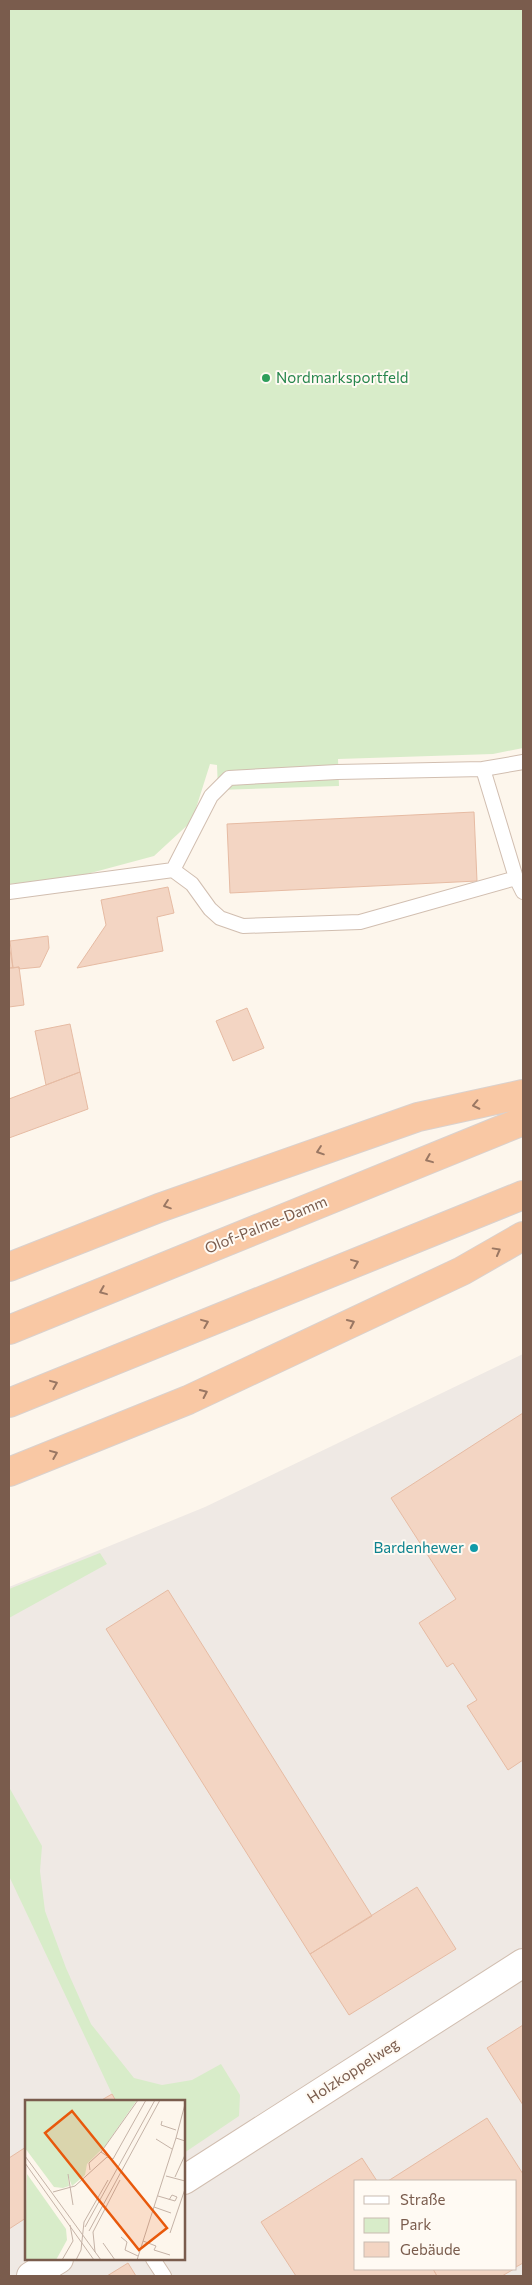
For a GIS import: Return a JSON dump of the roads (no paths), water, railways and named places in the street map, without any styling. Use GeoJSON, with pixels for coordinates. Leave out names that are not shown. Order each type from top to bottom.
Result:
{"type":"FeatureCollection","features":[{"type":"Feature","properties":{"kind":"highway"},"geometry":{"type":"LineString","coordinates":[[9,1267],[159,1208],[418,1117],[523,1094]]}},
{"type":"Feature","properties":{"kind":"highway","name":"Olof-Palme-Damm"},"geometry":{"type":"LineString","coordinates":[[9,1330],[523,1121]]}},
{"type":"Feature","properties":{"kind":"highway"},"geometry":{"type":"LineString","coordinates":[[9,1402],[523,1195]]}},
{"type":"Feature","properties":{"kind":"highway"},"geometry":{"type":"LineString","coordinates":[[9,1472],[188,1400],[462,1271],[523,1236]]}},
{"type":"Feature","properties":{"kind":"street","name":"Holzkoppelweg"},"geometry":{"type":"LineString","coordinates":[[185,2179],[523,1963]]}},
{"type":"Feature","properties":{"kind":"street"},"geometry":{"type":"LineString","coordinates":[[30,2276],[57,2260]]}},
{"type":"Feature","properties":{"kind":"lane"},"geometry":{"type":"LineString","coordinates":[[173,870],[211,796],[229,778],[337,772],[482,769],[523,762]]}},
{"type":"Feature","properties":{"kind":"lane"},"geometry":{"type":"LineString","coordinates":[[482,769],[516,878],[523,892]]}},
{"type":"Feature","properties":{"kind":"lane"},"geometry":{"type":"LineString","coordinates":[[9,892],[173,870],[192,884],[210,909],[220,918],[243,926],[360,922],[516,878]]}},
{"type":"Feature","properties":{"kind":"lane"},"geometry":{"type":"LineString","coordinates":[[154,2260],[164,2276]]}},
{"type":"Feature","properties":{"kind":"place","name":"Nordmarksportfeld"},"geometry":{"type":"Point","coordinates":[266,378]}},
{"type":"Feature","properties":{"kind":"place","name":"Bardenhewer"},"geometry":{"type":"Point","coordinates":[474,1548]}}]}
